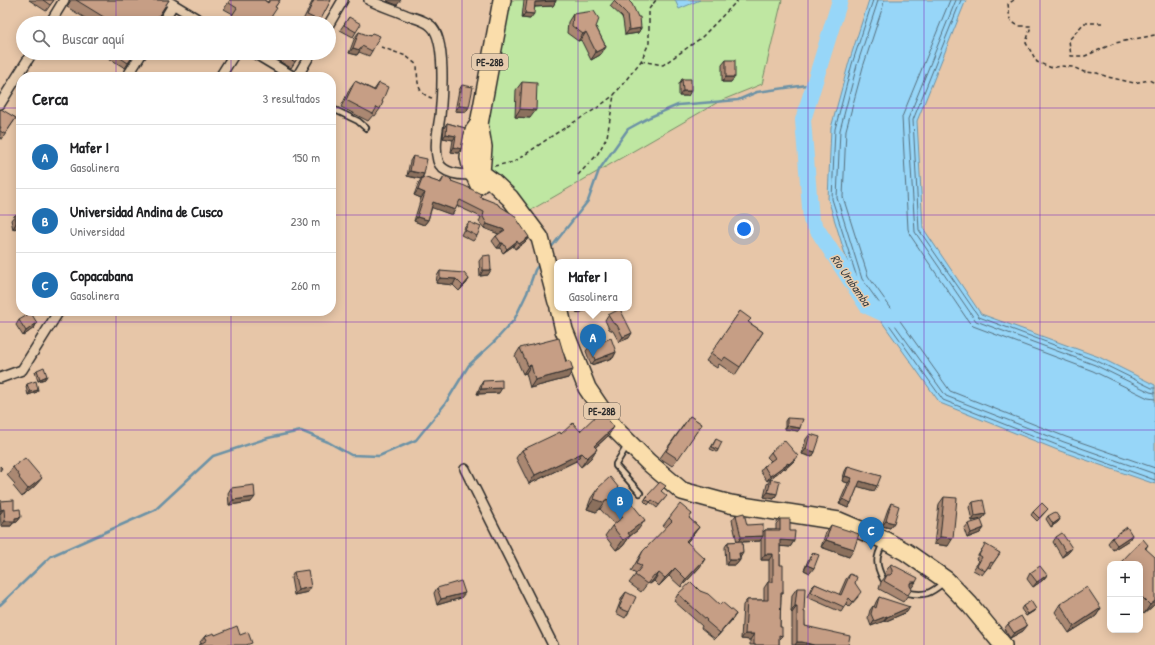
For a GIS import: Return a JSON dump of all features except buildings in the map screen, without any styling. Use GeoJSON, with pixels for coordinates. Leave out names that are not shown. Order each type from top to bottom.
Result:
{"type":"FeatureCollection","features":[{"type":"Feature","properties":{"kind":"highway","name":"PE-28B"},"geometry":{"type":"LineString","coordinates":[[479,171],[482,146],[479,124],[502,0]]}},
{"type":"Feature","properties":{"kind":"highway"},"geometry":{"type":"LineString","coordinates":[[479,171],[510,198],[540,238],[554,290]]}},
{"type":"Feature","properties":{"kind":"highway","name":"PE-28B"},"geometry":{"type":"LineString","coordinates":[[560,311],[564,330],[587,388],[614,428],[648,462],[682,491],[730,504],[839,521],[884,540],[906,552],[946,580],[970,605],[1003,645]]}},
{"type":"Feature","properties":{"kind":"street"},"geometry":{"type":"LineString","coordinates":[[54,16],[64,0]]}},
{"type":"Feature","properties":{"kind":"street"},"geometry":{"type":"LineString","coordinates":[[334,16],[343,0]]}},
{"type":"Feature","properties":{"kind":"street"},"geometry":{"type":"LineString","coordinates":[[369,0],[380,6],[422,20],[432,26],[437,35],[440,46],[442,76],[436,148],[438,163],[447,171],[460,175],[479,171]]}},
{"type":"Feature","properties":{"kind":"street"},"geometry":{"type":"LineString","coordinates":[[164,16],[169,2],[192,16]]}},
{"type":"Feature","properties":{"kind":"street"},"geometry":{"type":"LineString","coordinates":[[20,72],[28,60]]}},
{"type":"Feature","properties":{"kind":"street"},"geometry":{"type":"LineString","coordinates":[[130,72],[138,60]]}},
{"type":"Feature","properties":{"kind":"street"},"geometry":{"type":"LineString","coordinates":[[223,72],[231,60]]}},
{"type":"Feature","properties":{"kind":"street"},"geometry":{"type":"LineString","coordinates":[[266,60],[287,72]]}},
{"type":"Feature","properties":{"kind":"street"},"geometry":{"type":"LineString","coordinates":[[299,72],[307,60]]}},
{"type":"Feature","properties":{"kind":"street"},"geometry":{"type":"LineString","coordinates":[[0,104],[16,78]]}},
{"type":"Feature","properties":{"kind":"street"},"geometry":{"type":"LineString","coordinates":[[0,378],[22,370],[56,316]]}},
{"type":"Feature","properties":{"kind":"street"},"geometry":{"type":"LineString","coordinates":[[465,469],[553,645]]}},
{"type":"Feature","properties":{"kind":"lane"},"geometry":{"type":"LineString","coordinates":[[336,110],[358,121],[366,128]]}},
{"type":"Feature","properties":{"kind":"lane"},"geometry":{"type":"LineString","coordinates":[[629,443],[616,466],[640,493]]}},
{"type":"Feature","properties":{"kind":"lane"},"geometry":{"type":"LineString","coordinates":[[883,580],[878,568],[877,558],[879,549],[884,540]]}},
{"type":"Feature","properties":{"kind":"lane"},"geometry":{"type":"LineString","coordinates":[[908,593],[921,595],[935,590],[946,580]]}},
{"type":"Feature","properties":{"kind":"path"},"geometry":{"type":"LineString","coordinates":[[479,171],[514,162],[597,108],[614,95],[641,61],[649,43],[649,9],[656,0]]}},
{"type":"Feature","properties":{"kind":"path"},"geometry":{"type":"LineString","coordinates":[[641,61],[663,65],[701,38],[738,0]]}},
{"type":"Feature","properties":{"kind":"path"},"geometry":{"type":"LineString","coordinates":[[1014,0],[1008,4],[1010,20],[1018,26],[1031,26],[1026,43],[1037,62],[1052,68],[1061,66],[1073,67],[1084,72],[1097,73],[1134,83],[1149,80],[1155,82]]}},
{"type":"Feature","properties":{"kind":"path"},"geometry":{"type":"LineString","coordinates":[[1102,23],[1084,23],[1069,40],[1071,56],[1085,56],[1115,43],[1155,35]]}},
{"type":"Feature","properties":{"kind":"path"},"geometry":{"type":"LineString","coordinates":[[381,47],[406,56],[418,65],[419,88],[426,96],[441,100]]}},
{"type":"Feature","properties":{"kind":"path"},"geometry":{"type":"LineString","coordinates":[[578,175],[596,155],[607,137],[614,95]]}},
{"type":"Feature","properties":{"kind":"green space"},"geometry":{"type":"Polygon","coordinates":[[[506,0],[782,0],[762,84],[720,101],[531,210],[482,170],[506,0]]]}},
{"type":"Feature","properties":{"kind":"water"},"geometry":{"type":"Polygon","coordinates":[[[675,0],[700,0],[679,9],[675,0]]]}},
{"type":"Feature","properties":{"kind":"water"},"geometry":{"type":"Polygon","coordinates":[[[869,0],[966,0],[917,121],[923,228],[981,314],[1099,357],[1155,385],[1155,484],[1060,451],[940,403],[854,283],[828,199],[831,128],[849,62],[869,0]]]}},
{"type":"Feature","properties":{"kind":"waterway","name":"Río Urubamba"},"geometry":{"type":"LineString","coordinates":[[840,0],[803,120],[811,220],[867,306],[893,318]]}},
{"type":"Feature","properties":{"kind":"waterway"},"geometry":{"type":"LineString","coordinates":[[550,249],[588,201],[599,170],[628,129],[650,117],[678,105],[738,100],[757,92],[814,84]]}},
{"type":"Feature","properties":{"kind":"waterway"},"geometry":{"type":"LineString","coordinates":[[0,605],[51,556],[155,510],[213,456],[268,438],[301,431],[328,442],[351,455],[379,456],[416,440],[445,404],[469,365],[494,342],[514,320],[527,293],[535,270],[540,263]]}},
{"type":"Feature","properties":{"kind":"place","name":"Mafer I"},"geometry":{"type":"Point","coordinates":[593,357]}},
{"type":"Feature","properties":{"kind":"place","name":"Universidad Andina de Cusco"},"geometry":{"type":"Point","coordinates":[620,520]}},
{"type":"Feature","properties":{"kind":"place","name":"Copacabana"},"geometry":{"type":"Point","coordinates":[871,550]}}]}
